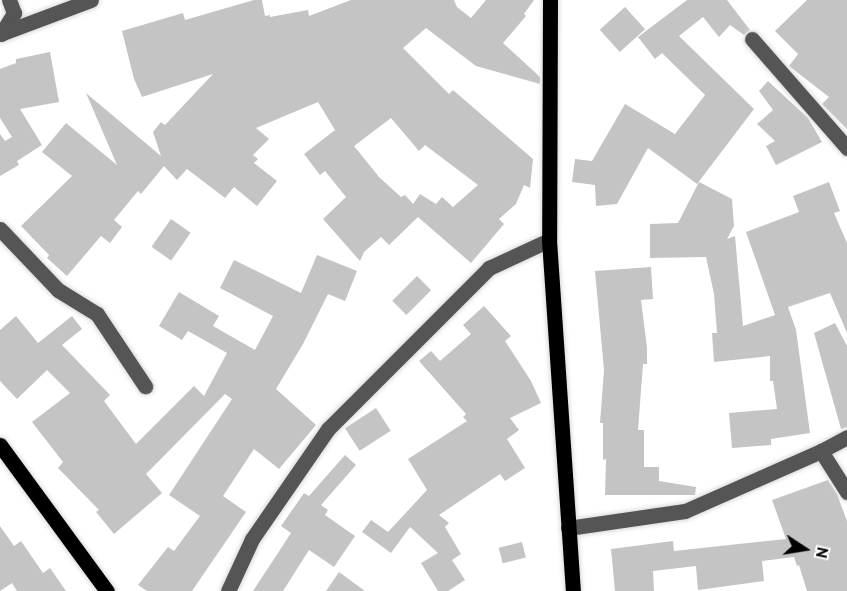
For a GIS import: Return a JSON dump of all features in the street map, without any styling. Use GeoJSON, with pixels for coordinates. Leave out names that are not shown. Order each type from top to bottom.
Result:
{"type":"FeatureCollection","features":[{"type":"Feature","properties":{"kind":"main road"},"geometry":{"type":"LineString","coordinates":[[550,0],[549,240],[573,591]]}},
{"type":"Feature","properties":{"kind":"main road"},"geometry":{"type":"LineString","coordinates":[[0,445],[107,591]]}},
{"type":"Feature","properties":{"kind":"street"},"geometry":{"type":"LineString","coordinates":[[0,34],[14,13],[9,0]]}},
{"type":"Feature","properties":{"kind":"street"},"geometry":{"type":"LineString","coordinates":[[0,34],[91,0]]}},
{"type":"Feature","properties":{"kind":"street"},"geometry":{"type":"LineString","coordinates":[[752,39],[847,148]]}},
{"type":"Feature","properties":{"kind":"street"},"geometry":{"type":"LineString","coordinates":[[0,229],[58,290],[97,314],[145,386]]}},
{"type":"Feature","properties":{"kind":"street"},"geometry":{"type":"LineString","coordinates":[[228,591],[252,538],[328,429],[489,268],[549,240]]}},
{"type":"Feature","properties":{"kind":"street"},"geometry":{"type":"LineString","coordinates":[[568,528],[685,511],[821,451],[847,437]]}},
{"type":"Feature","properties":{"kind":"street"},"geometry":{"type":"LineString","coordinates":[[821,451],[847,492]]}},
{"type":"Feature","properties":{"kind":"building"},"geometry":{"type":"Polygon","coordinates":[[[254,0],[262,0],[265,16],[270,15],[270,17],[308,10],[309,16],[351,0],[454,0],[457,7],[471,18],[486,0],[534,0],[524,14],[526,16],[503,43],[540,77],[540,84],[476,66],[426,28],[403,48],[449,94],[453,90],[533,159],[530,188],[524,185],[516,204],[499,219],[504,224],[471,263],[418,217],[389,245],[381,237],[364,252],[360,261],[323,219],[346,197],[325,171],[320,175],[304,154],[335,130],[318,102],[256,128],[269,139],[253,155],[258,159],[254,163],[277,181],[257,206],[234,187],[225,198],[187,169],[177,180],[164,166],[141,194],[138,191],[114,220],[122,227],[110,243],[101,236],[67,276],[47,258],[49,255],[21,226],[72,176],[42,152],[66,123],[117,165],[86,93],[161,156],[153,132],[161,122],[165,125],[213,74],[142,97],[134,79],[122,31],[183,13],[185,20],[254,0]],[[391,118],[354,146],[379,177],[401,197],[405,195],[413,204],[420,194],[436,204],[442,197],[453,207],[478,185],[425,145],[419,151],[391,118]]]}},
{"type":"Feature","properties":{"kind":"building"},"geometry":{"type":"Polygon","coordinates":[[[687,0],[727,0],[750,30],[744,35],[730,25],[719,37],[703,17],[679,36],[754,109],[697,184],[648,148],[617,204],[596,206],[595,185],[572,182],[575,159],[592,161],[625,104],[675,134],[705,95],[662,53],[655,59],[638,37],[687,0]]]}},
{"type":"Feature","properties":{"kind":"building"},"geometry":{"type":"Polygon","coordinates":[[[807,0],[847,0],[847,129],[822,104],[829,97],[789,66],[798,54],[775,31],[807,0]]]}},
{"type":"Feature","properties":{"kind":"building"},"geometry":{"type":"Polygon","coordinates":[[[625,7],[645,29],[620,52],[600,30],[625,7]]]}},
{"type":"Feature","properties":{"kind":"building"},"geometry":{"type":"Polygon","coordinates":[[[50,52],[59,102],[20,109],[42,145],[17,161],[19,165],[0,176],[0,134],[5,141],[12,137],[0,118],[0,69],[16,63],[16,59],[50,52]]]}},
{"type":"Feature","properties":{"kind":"building"},"geometry":{"type":"Polygon","coordinates":[[[768,81],[808,118],[822,142],[776,165],[766,146],[775,141],[757,124],[773,110],[759,91],[768,81]]]}},
{"type":"Feature","properties":{"kind":"building"},"geometry":{"type":"Polygon","coordinates":[[[699,182],[732,199],[734,226],[727,239],[735,236],[743,326],[775,315],[746,232],[799,212],[793,196],[829,182],[840,211],[834,213],[847,243],[847,333],[830,293],[788,307],[796,330],[810,433],[771,439],[771,445],[732,448],[729,413],[777,409],[773,381],[770,381],[770,356],[714,362],[712,333],[717,333],[714,294],[706,257],[650,258],[650,224],[678,223],[699,182]]]}},
{"type":"Feature","properties":{"kind":"building"},"geometry":{"type":"Polygon","coordinates":[[[171,219],[191,233],[171,261],[151,247],[171,219]]]}},
{"type":"Feature","properties":{"kind":"building"},"geometry":{"type":"Polygon","coordinates":[[[317,255],[357,271],[345,301],[328,294],[303,344],[276,389],[316,425],[279,469],[254,449],[223,496],[246,512],[192,591],[147,591],[138,585],[168,547],[174,551],[200,516],[169,495],[232,399],[225,394],[146,474],[162,493],[114,534],[96,512],[99,510],[58,468],[63,462],[32,422],[70,393],[47,370],[17,399],[0,381],[0,330],[16,316],[38,343],[72,316],[82,329],[62,345],[110,395],[104,401],[136,444],[194,386],[204,396],[227,353],[188,331],[182,340],[159,326],[179,292],[219,316],[213,326],[255,350],[273,316],[220,288],[234,260],[301,293],[317,255]]]}},
{"type":"Feature","properties":{"kind":"building"},"geometry":{"type":"Polygon","coordinates":[[[651,267],[653,299],[641,300],[647,364],[643,364],[638,430],[644,430],[644,467],[659,467],[659,481],[696,487],[695,495],[605,495],[606,459],[603,460],[603,423],[600,423],[604,370],[595,271],[651,267]]]}},
{"type":"Feature","properties":{"kind":"building"},"geometry":{"type":"Polygon","coordinates":[[[417,276],[431,290],[406,315],[392,301],[417,276]]]}},
{"type":"Feature","properties":{"kind":"building"},"geometry":{"type":"Polygon","coordinates":[[[484,306],[511,336],[505,341],[531,381],[541,403],[510,418],[519,430],[507,439],[525,468],[505,481],[500,474],[439,515],[449,523],[445,527],[461,554],[452,560],[465,580],[448,591],[438,591],[421,563],[438,553],[410,527],[391,553],[362,532],[371,520],[388,532],[427,490],[408,459],[467,421],[463,417],[466,414],[419,361],[431,351],[440,361],[471,334],[463,325],[484,306]]]}},
{"type":"Feature","properties":{"kind":"building"},"geometry":{"type":"Polygon","coordinates":[[[835,323],[847,346],[847,427],[841,429],[814,333],[835,323]]]}},
{"type":"Feature","properties":{"kind":"building"},"geometry":{"type":"Polygon","coordinates":[[[376,408],[391,431],[360,451],[345,428],[376,408]]]}},
{"type":"Feature","properties":{"kind":"building"},"geometry":{"type":"Polygon","coordinates":[[[345,455],[356,465],[321,505],[328,510],[325,515],[355,536],[334,567],[309,550],[283,591],[253,591],[291,533],[281,526],[304,493],[309,496],[345,455]]]}},
{"type":"Feature","properties":{"kind":"building"},"geometry":{"type":"Polygon","coordinates":[[[828,480],[837,494],[847,521],[847,591],[807,591],[799,565],[797,566],[794,557],[762,561],[764,581],[698,590],[696,566],[653,571],[654,591],[615,591],[611,549],[673,541],[674,551],[786,539],[772,500],[828,480]]]}},
{"type":"Feature","properties":{"kind":"building"},"geometry":{"type":"Polygon","coordinates":[[[0,526],[14,546],[21,541],[43,573],[50,568],[66,591],[17,591],[12,583],[0,591],[0,526]]]}},
{"type":"Feature","properties":{"kind":"building"},"geometry":{"type":"Polygon","coordinates":[[[522,542],[526,558],[503,563],[499,548],[522,542]]]}},
{"type":"Feature","properties":{"kind":"building"},"geometry":{"type":"Polygon","coordinates":[[[339,572],[365,591],[326,591],[339,572]]]}}]}
